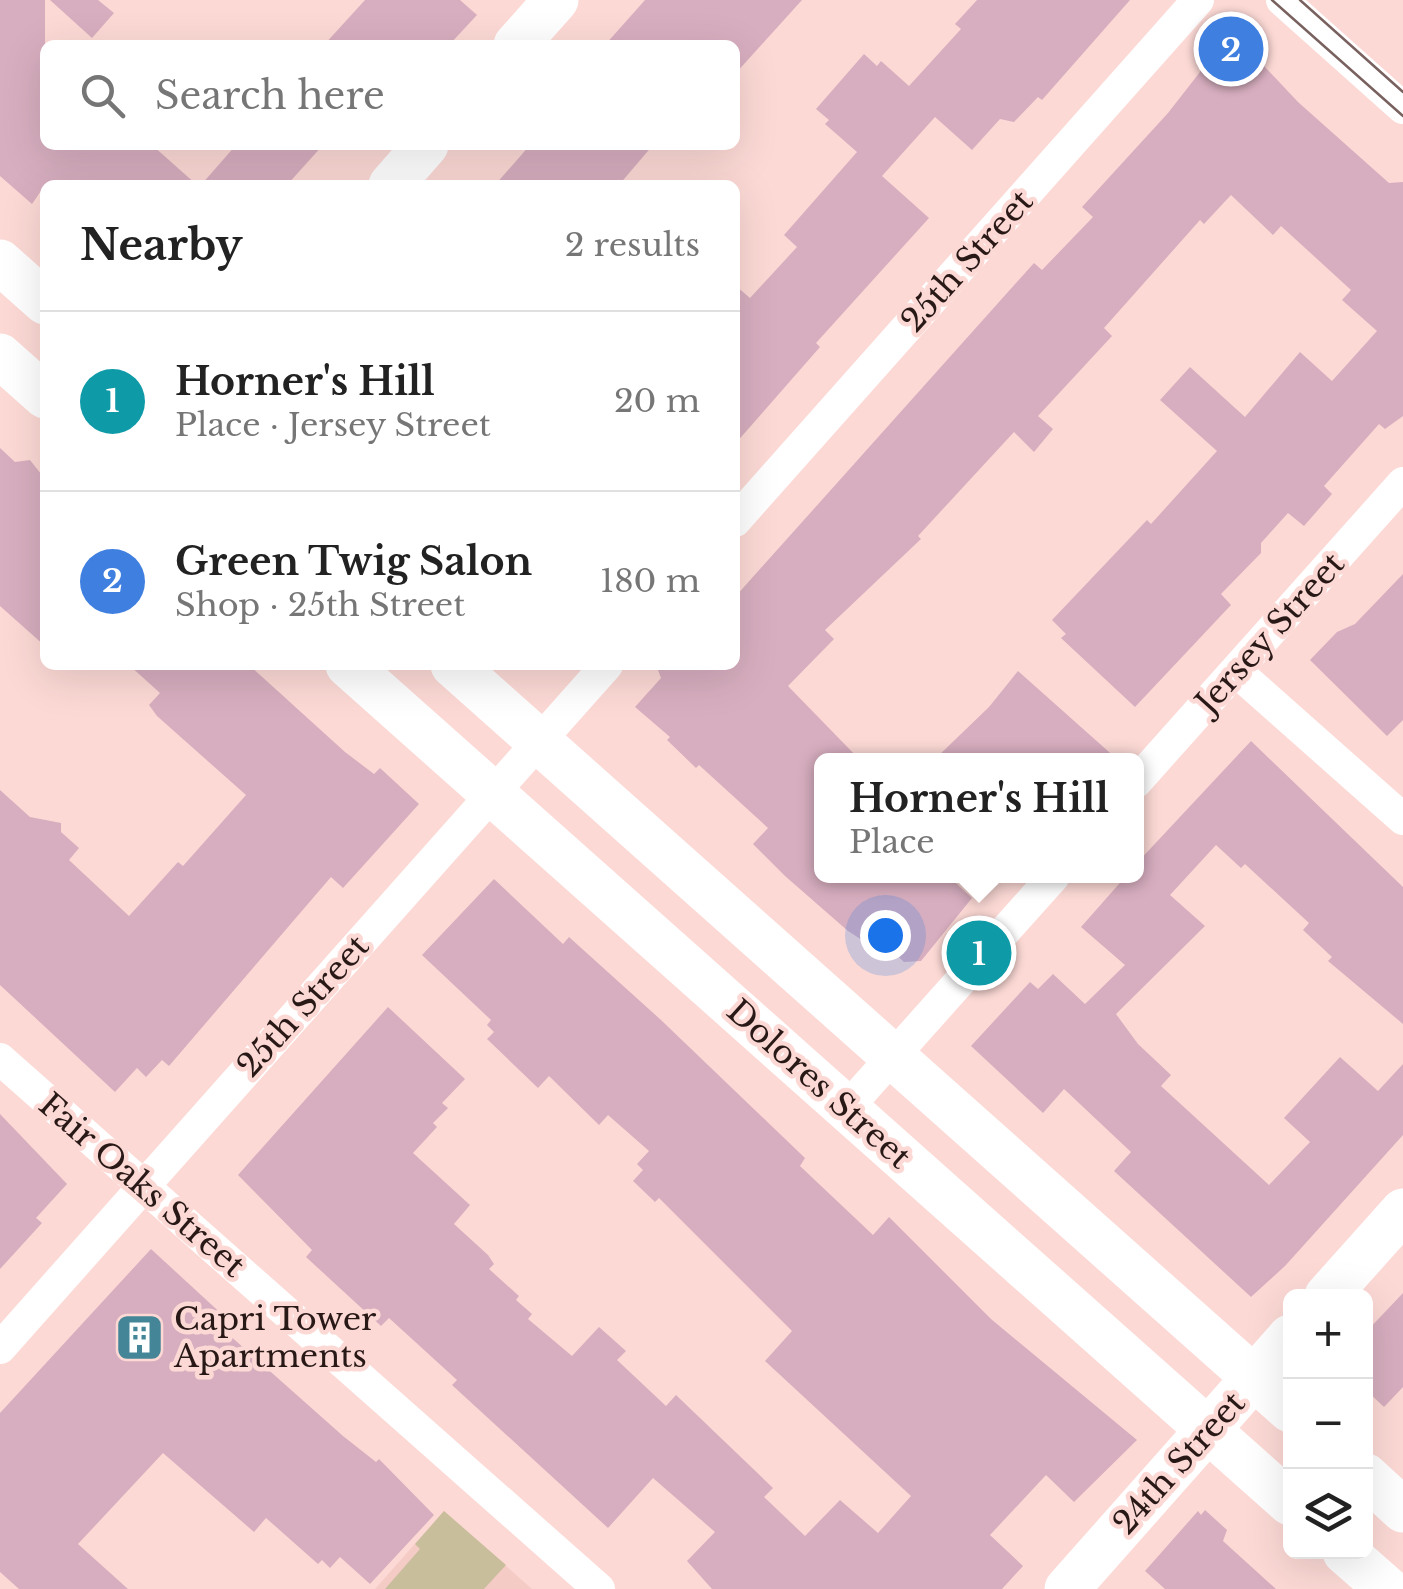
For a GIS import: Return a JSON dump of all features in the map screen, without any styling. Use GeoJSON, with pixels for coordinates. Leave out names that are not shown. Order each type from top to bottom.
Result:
{"type":"FeatureCollection","features":[{"type":"Feature","properties":{"kind":"main road"},"geometry":{"type":"LineString","coordinates":[[520,40],[556,0]]}},
{"type":"Feature","properties":{"kind":"main road"},"geometry":{"type":"LineString","coordinates":[[395,180],[422,150]]}},
{"type":"Feature","properties":{"kind":"main road"},"geometry":{"type":"LineString","coordinates":[[0,262],[40,298]]}},
{"type":"Feature","properties":{"kind":"main road"},"geometry":{"type":"LineString","coordinates":[[0,356],[40,392]]}},
{"type":"Feature","properties":{"kind":"main road","name":"Dolores Street"},"geometry":{"type":"LineString","coordinates":[[354,670],[1283,1497]]}},
{"type":"Feature","properties":{"kind":"main road"},"geometry":{"type":"LineString","coordinates":[[459,670],[1283,1404]]}},
{"type":"Feature","properties":{"kind":"main road"},"geometry":{"type":"LineString","coordinates":[[1333,1289],[1403,1211]]}},
{"type":"Feature","properties":{"kind":"main road","name":"24th Street"},"geometry":{"type":"LineString","coordinates":[[1066,1589],[1283,1345]]}},
{"type":"Feature","properties":{"kind":"main road"},"geometry":{"type":"LineString","coordinates":[[1373,1482],[1403,1510]]}},
{"type":"Feature","properties":{"kind":"main road"},"geometry":{"type":"LineString","coordinates":[[1353,1559],[1387,1589]]}},
{"type":"Feature","properties":{"kind":"street","name":"25th Street"},"geometry":{"type":"LineString","coordinates":[[740,516],[1198,0]]}},
{"type":"Feature","properties":{"kind":"street"},"geometry":{"type":"LineString","coordinates":[[1282,0],[1403,108]]}},
{"type":"Feature","properties":{"kind":"street","name":"Jersey Street"},"geometry":{"type":"LineString","coordinates":[[1144,773],[1403,483]]}},
{"type":"Feature","properties":{"kind":"street","name":"25th Street"},"geometry":{"type":"LineString","coordinates":[[0,1348],[604,670]]}},
{"type":"Feature","properties":{"kind":"street"},"geometry":{"type":"LineString","coordinates":[[1236,671],[1403,819]]}},
{"type":"Feature","properties":{"kind":"street"},"geometry":{"type":"LineString","coordinates":[[846,1108],[1048,883]]}},
{"type":"Feature","properties":{"kind":"street","name":"Fair Oaks Street"},"geometry":{"type":"LineString","coordinates":[[0,1060],[599,1589]]}},
{"type":"Feature","properties":{"kind":"shaded area"},"geometry":{"type":"Polygon","coordinates":[[[444,1511],[532,1589],[375,1589],[444,1511]]]}},
{"type":"Feature","properties":{"kind":"shaded area"},"geometry":{"type":"Polygon","coordinates":[[[444,1511],[506,1565],[484,1589],[385,1589],[420,1549],[415,1544],[444,1511]]]}},
{"type":"Feature","properties":{"kind":"building"},"geometry":{"type":"Polygon","coordinates":[[[0,0],[45,0],[45,40],[40,40],[40,150],[158,150],[191,180],[40,180],[40,192],[32,204],[0,176],[0,0]]]}},
{"type":"Feature","properties":{"kind":"building"},"geometry":{"type":"Polygon","coordinates":[[[50,0],[98,0],[114,13],[92,38],[50,0]]]}},
{"type":"Feature","properties":{"kind":"building"},"geometry":{"type":"Polygon","coordinates":[[[365,0],[460,0],[477,15],[454,40],[329,40],[365,0]]]}},
{"type":"Feature","properties":{"kind":"building"},"geometry":{"type":"Polygon","coordinates":[[[645,0],[802,0],[740,68],[740,40],[609,40],[645,0]]]}},
{"type":"Feature","properties":{"kind":"building"},"geometry":{"type":"Polygon","coordinates":[[[977,0],[1130,0],[1042,100],[1038,97],[1014,122],[1000,119],[972,150],[935,117],[882,176],[929,218],[816,343],[820,347],[740,438],[740,289],[750,298],[797,247],[784,235],[857,152],[825,124],[829,120],[816,109],[864,54],[877,66],[881,61],[909,86],[961,29],[955,24],[977,0]]]}},
{"type":"Feature","properties":{"kind":"building"},"geometry":{"type":"Polygon","coordinates":[[[1229,40],[1247,48],[1298,102],[1389,183],[1403,182],[1403,416],[1385,429],[1379,424],[1324,486],[1332,494],[1304,526],[1288,513],[1261,543],[1261,553],[1221,594],[1231,605],[1135,707],[1061,638],[1066,634],[1052,620],[1147,520],[1151,524],[1217,451],[1160,400],[1190,367],[1245,417],[1300,352],[1332,381],[1377,331],[1342,300],[1351,290],[1281,226],[1273,235],[1231,195],[1204,224],[1200,220],[1104,328],[1112,336],[1038,416],[1053,429],[1034,452],[1014,432],[918,536],[921,539],[825,630],[834,639],[788,686],[853,753],[814,753],[814,883],[956,883],[972,898],[921,961],[904,962],[876,936],[868,933],[862,940],[848,931],[785,876],[753,844],[768,828],[699,765],[696,768],[667,740],[670,737],[635,707],[661,678],[658,670],[740,670],[740,591],[1034,263],[1042,270],[1093,217],[1082,207],[1168,113],[1200,72],[1200,60],[1211,60],[1229,40]]]}},
{"type":"Feature","properties":{"kind":"building"},"geometry":{"type":"Polygon","coordinates":[[[232,150],[318,150],[292,180],[205,180],[232,150]]]}},
{"type":"Feature","properties":{"kind":"building"},"geometry":{"type":"Polygon","coordinates":[[[526,150],[649,150],[623,180],[499,180],[526,150]]]}},
{"type":"Feature","properties":{"kind":"building"},"geometry":{"type":"Polygon","coordinates":[[[0,448],[15,462],[30,460],[40,473],[40,642],[0,606],[0,448]]]}},
{"type":"Feature","properties":{"kind":"building"},"geometry":{"type":"Polygon","coordinates":[[[1403,574],[1403,720],[1387,736],[1310,660],[1337,632],[1355,624],[1403,574]]]}},
{"type":"Feature","properties":{"kind":"building"},"geometry":{"type":"Polygon","coordinates":[[[135,670],[255,670],[345,752],[374,774],[380,768],[419,804],[343,888],[331,877],[169,1066],[162,1060],[146,1077],[137,1068],[115,1092],[0,985],[0,790],[30,817],[61,823],[61,832],[79,848],[69,860],[129,916],[178,862],[183,866],[246,795],[157,716],[149,705],[160,693],[135,670]]]}},
{"type":"Feature","properties":{"kind":"building"},"geometry":{"type":"Polygon","coordinates":[[[1018,671],[1110,753],[941,753],[989,707],[1018,671]]]}},
{"type":"Feature","properties":{"kind":"building"},"geometry":{"type":"Polygon","coordinates":[[[1251,741],[1403,887],[1403,1024],[1328,961],[1332,957],[1303,930],[1309,923],[1245,864],[1241,868],[1216,845],[1170,895],[1205,926],[1116,1014],[1138,1044],[1171,1075],[1161,1086],[1269,1185],[1310,1142],[1284,1118],[1340,1057],[1378,1091],[1403,1064],[1403,1135],[1285,1266],[1251,1297],[1114,1171],[1131,1152],[1064,1089],[1043,1113],[971,1046],[1030,982],[1038,989],[1053,974],[1085,1004],[1125,965],[1081,927],[1120,883],[1144,883],[1144,855],[1251,741]]]}},
{"type":"Feature","properties":{"kind":"building"},"geometry":{"type":"Polygon","coordinates":[[[494,879],[563,944],[569,937],[661,1020],[805,1158],[800,1166],[873,1235],[889,1217],[991,1319],[1137,1440],[1074,1502],[1046,1475],[990,1535],[1023,1566],[1002,1589],[712,1589],[687,1561],[715,1532],[653,1478],[608,1528],[452,1385],[457,1380],[389,1318],[381,1326],[306,1257],[312,1250],[238,1175],[388,1007],[465,1079],[442,1103],[448,1108],[433,1123],[437,1127],[413,1153],[470,1205],[454,1224],[488,1255],[494,1264],[489,1269],[519,1296],[516,1300],[532,1314],[528,1319],[572,1356],[599,1327],[626,1351],[617,1360],[666,1406],[676,1395],[773,1488],[764,1497],[805,1536],[840,1500],[878,1533],[911,1496],[765,1361],[792,1331],[659,1198],[655,1202],[633,1181],[643,1170],[637,1164],[649,1151],[608,1115],[599,1125],[549,1076],[538,1088],[487,1039],[494,1032],[487,1025],[491,1020],[422,955],[494,879]]]}},
{"type":"Feature","properties":{"kind":"building"},"geometry":{"type":"Polygon","coordinates":[[[0,1114],[67,1184],[36,1218],[42,1223],[0,1269],[0,1114]]]}},
{"type":"Feature","properties":{"kind":"building"},"geometry":{"type":"Polygon","coordinates":[[[151,1249],[226,1318],[219,1326],[343,1436],[376,1462],[379,1459],[434,1515],[370,1584],[340,1557],[330,1568],[322,1560],[318,1564],[266,1518],[254,1532],[163,1453],[78,1544],[128,1589],[19,1589],[0,1572],[0,1413],[151,1249]]]}},
{"type":"Feature","properties":{"kind":"building"},"geometry":{"type":"Polygon","coordinates":[[[1403,1293],[1403,1387],[1384,1407],[1373,1397],[1373,1325],[1403,1293]]]}},
{"type":"Feature","properties":{"kind":"building"},"geometry":{"type":"Polygon","coordinates":[[[1205,1510],[1227,1530],[1223,1541],[1276,1589],[1165,1589],[1145,1571],[1198,1511],[1201,1515],[1205,1510]]]}},
{"type":"Feature","properties":{"kind":"tram line"},"geometry":{"type":"LineString","coordinates":[[1272,0],[1403,116]]}},
{"type":"Feature","properties":{"kind":"tram line"},"geometry":{"type":"LineString","coordinates":[[1300,0],[1403,92]]}},
{"type":"Feature","properties":{"kind":"place","name":"Green Twig Salon"},"geometry":{"type":"Point","coordinates":[1231,49]}},
{"type":"Feature","properties":{"kind":"place","name":"Horner's Hill"},"geometry":{"type":"Point","coordinates":[979,953]}},
{"type":"Feature","properties":{"kind":"place","name":"Capri Tower Apartments"},"geometry":{"type":"Point","coordinates":[139,1337]}}]}
